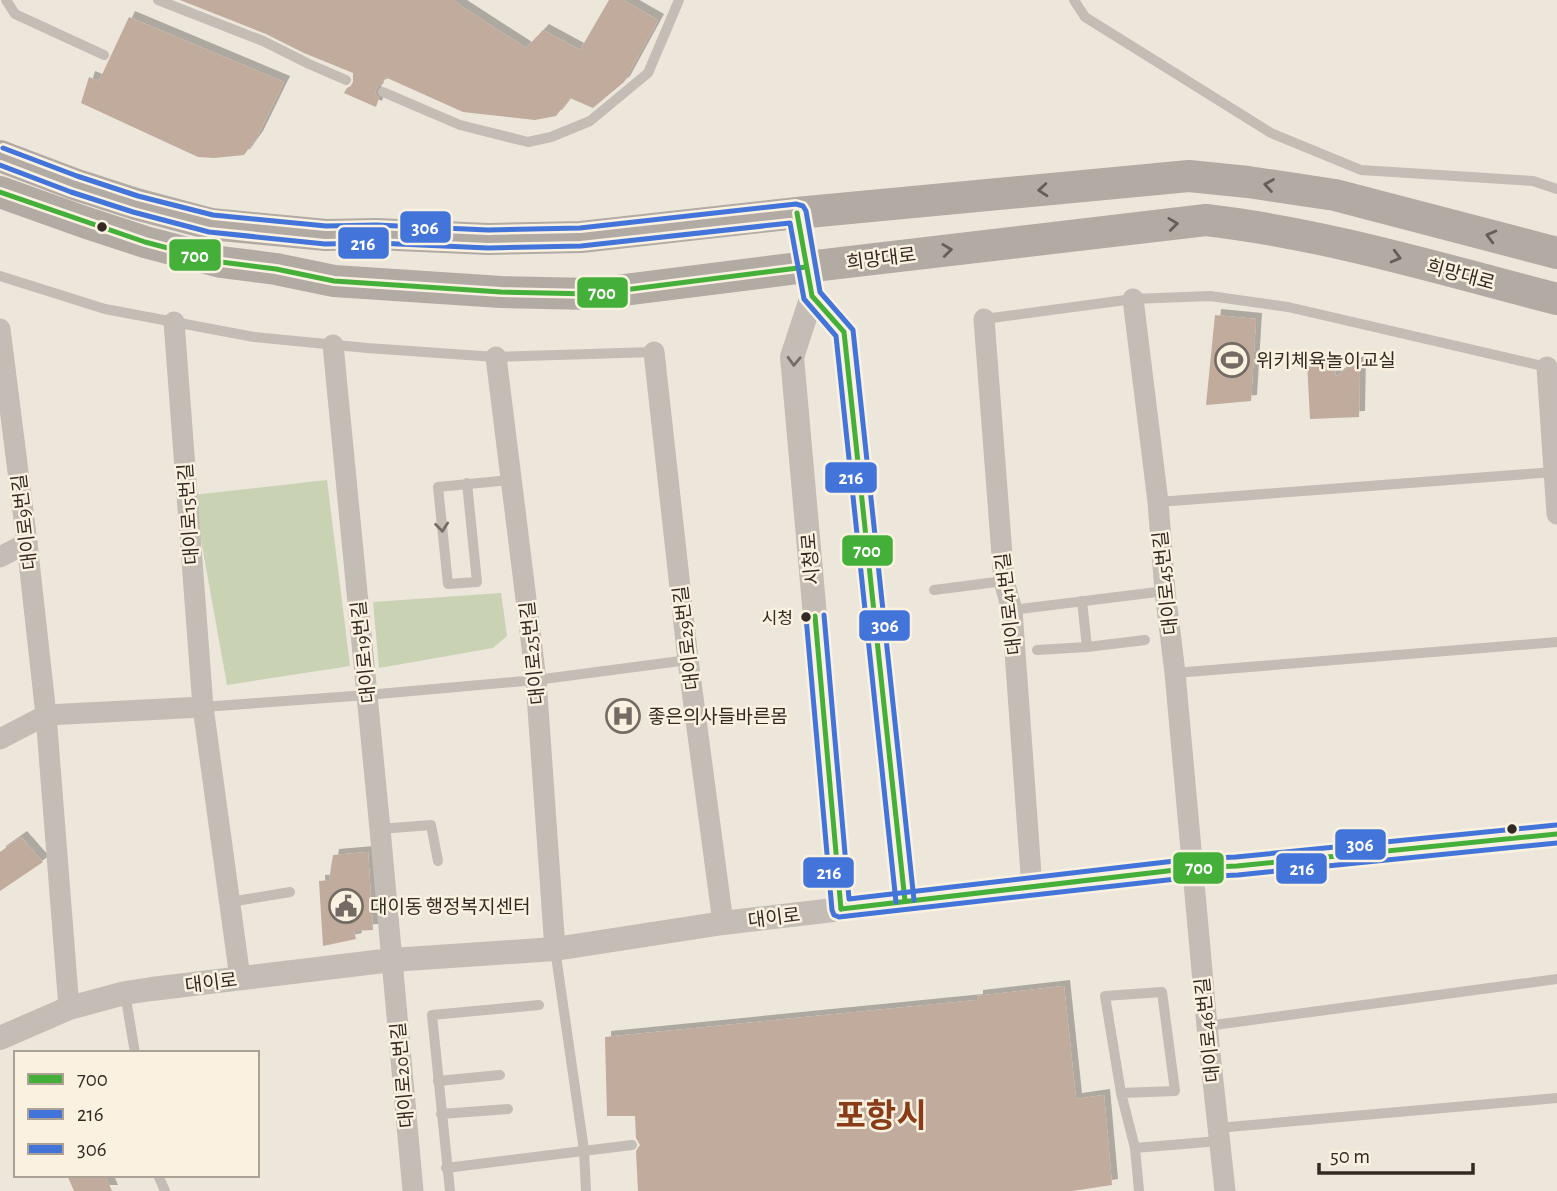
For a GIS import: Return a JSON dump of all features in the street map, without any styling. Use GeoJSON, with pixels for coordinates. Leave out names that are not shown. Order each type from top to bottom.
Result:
{"type":"FeatureCollection","features":[{"type":"Feature","properties":{"kind":"main road"},"geometry":{"type":"LineString","coordinates":[[0,139],[13,147],[34,168]]}},
{"type":"Feature","properties":{"kind":"main road"},"geometry":{"type":"LineString","coordinates":[[0,156],[74,184],[211,224],[326,234],[488,239],[581,237],[797,213],[1189,176],[1335,195],[1557,253]]}},
{"type":"Feature","properties":{"kind":"main road","name":"희망대로"},"geometry":{"type":"LineString","coordinates":[[7,200],[221,262],[347,282],[501,292],[592,294],[809,281],[1206,220],[1336,241],[1557,299]]}},
{"type":"Feature","properties":{"kind":"street","name":"시청로"},"geometry":{"type":"LineString","coordinates":[[797,213],[809,281],[792,356],[841,909]]}},
{"type":"Feature","properties":{"kind":"street"},"geometry":{"type":"LineString","coordinates":[[809,281],[844,332],[905,901]]}},
{"type":"Feature","properties":{"kind":"street","name":"대이로45번길"},"geometry":{"type":"LineString","coordinates":[[1133,299],[1158,502],[1193,868]]}},
{"type":"Feature","properties":{"kind":"street","name":"대이로41번길"},"geometry":{"type":"LineString","coordinates":[[984,319],[1004,581],[1012,610],[1032,888]]}},
{"type":"Feature","properties":{"kind":"street","name":"대이로15번길"},"geometry":{"type":"LineString","coordinates":[[174,322],[203,707],[240,978]]}},
{"type":"Feature","properties":{"kind":"street","name":"대이로9번길"},"geometry":{"type":"LineString","coordinates":[[0,329],[46,715],[69,1008]]}},
{"type":"Feature","properties":{"kind":"street","name":"대이로19번길"},"geometry":{"type":"LineString","coordinates":[[332,345],[392,960]]}},
{"type":"Feature","properties":{"kind":"street","name":"대이로29번길"},"geometry":{"type":"LineString","coordinates":[[654,352],[688,660],[723,923]]}},
{"type":"Feature","properties":{"kind":"street","name":"대이로25번길"},"geometry":{"type":"LineString","coordinates":[[496,357],[536,680],[555,949]]}},
{"type":"Feature","properties":{"kind":"street"},"geometry":{"type":"LineString","coordinates":[[1552,369],[1557,514]]}},
{"type":"Feature","properties":{"kind":"street"},"geometry":{"type":"LineString","coordinates":[[0,556],[27,544]]}},
{"type":"Feature","properties":{"kind":"street"},"geometry":{"type":"LineString","coordinates":[[0,739],[46,715],[203,707]]}},
{"type":"Feature","properties":{"kind":"street","name":"대이로"},"geometry":{"type":"LineString","coordinates":[[0,1038],[69,1008],[125,993],[392,960],[555,949],[723,923],[1193,868],[1237,866],[1557,834]]}},
{"type":"Feature","properties":{"kind":"street","name":"대이로46번길"},"geometry":{"type":"LineString","coordinates":[[1193,868],[1206,1026],[1225,1191]]}},
{"type":"Feature","properties":{"kind":"street","name":"대이로20번길"},"geometry":{"type":"LineString","coordinates":[[392,960],[413,1191]]}},
{"type":"Feature","properties":{"kind":"lane"},"geometry":{"type":"LineString","coordinates":[[6,0],[15,14],[104,55]]}},
{"type":"Feature","properties":{"kind":"lane"},"geometry":{"type":"LineString","coordinates":[[158,0],[263,41],[346,80]]}},
{"type":"Feature","properties":{"kind":"lane"},"geometry":{"type":"LineString","coordinates":[[383,92],[460,125],[528,142],[551,137],[590,121],[648,73],[679,0]]}},
{"type":"Feature","properties":{"kind":"lane"},"geometry":{"type":"LineString","coordinates":[[1074,0],[1085,17],[1271,132],[1361,170],[1533,181],[1557,189]]}},
{"type":"Feature","properties":{"kind":"lane"},"geometry":{"type":"LineString","coordinates":[[0,276],[105,309],[254,337],[496,357],[654,352]]}},
{"type":"Feature","properties":{"kind":"lane"},"geometry":{"type":"LineString","coordinates":[[984,319],[1133,299],[1210,296],[1287,307],[1552,369]]}},
{"type":"Feature","properties":{"kind":"lane"},"geometry":{"type":"LineString","coordinates":[[1158,502],[1554,472]]}},
{"type":"Feature","properties":{"kind":"lane"},"geometry":{"type":"LineString","coordinates":[[467,483],[477,582],[448,584],[438,487],[467,483],[511,480]]}},
{"type":"Feature","properties":{"kind":"lane"},"geometry":{"type":"LineString","coordinates":[[934,590],[1004,581]]}},
{"type":"Feature","properties":{"kind":"lane"},"geometry":{"type":"LineString","coordinates":[[1012,610],[1165,591]]}},
{"type":"Feature","properties":{"kind":"lane"},"geometry":{"type":"LineString","coordinates":[[1082,601],[1087,647]]}},
{"type":"Feature","properties":{"kind":"lane"},"geometry":{"type":"LineString","coordinates":[[1037,650],[1145,640]]}},
{"type":"Feature","properties":{"kind":"lane"},"geometry":{"type":"LineString","coordinates":[[1175,673],[1557,642]]}},
{"type":"Feature","properties":{"kind":"lane"},"geometry":{"type":"LineString","coordinates":[[203,707],[536,680],[688,660]]}},
{"type":"Feature","properties":{"kind":"lane"},"geometry":{"type":"LineString","coordinates":[[380,829],[431,825],[438,861]]}},
{"type":"Feature","properties":{"kind":"lane"},"geometry":{"type":"LineString","coordinates":[[230,902],[290,892]]}},
{"type":"Feature","properties":{"kind":"lane"},"geometry":{"type":"LineString","coordinates":[[555,949],[584,1150],[586,1191]]}},
{"type":"Feature","properties":{"kind":"lane"},"geometry":{"type":"LineString","coordinates":[[1206,1026],[1557,979]]}},
{"type":"Feature","properties":{"kind":"lane"},"geometry":{"type":"LineString","coordinates":[[1121,1093],[1175,1091],[1162,992],[1105,996],[1121,1093],[1135,1148],[1139,1191]]}},
{"type":"Feature","properties":{"kind":"lane"},"geometry":{"type":"LineString","coordinates":[[125,993],[135,1051]]}},
{"type":"Feature","properties":{"kind":"lane"},"geometry":{"type":"LineString","coordinates":[[450,1191],[432,1015],[539,1005]]}},
{"type":"Feature","properties":{"kind":"lane"},"geometry":{"type":"LineString","coordinates":[[438,1081],[500,1075]]}},
{"type":"Feature","properties":{"kind":"lane"},"geometry":{"type":"LineString","coordinates":[[1135,1148],[1218,1134],[1557,1098]]}},
{"type":"Feature","properties":{"kind":"lane"},"geometry":{"type":"LineString","coordinates":[[441,1114],[508,1109]]}},
{"type":"Feature","properties":{"kind":"lane"},"geometry":{"type":"LineString","coordinates":[[446,1168],[632,1145]]}},
{"type":"Feature","properties":{"kind":"green space"},"geometry":{"type":"Polygon","coordinates":[[[327,480],[350,666],[227,685],[193,495],[327,480]]]}},
{"type":"Feature","properties":{"kind":"green space"},"geometry":{"type":"Polygon","coordinates":[[[501,593],[507,636],[493,648],[379,668],[373,602],[501,593]]]}},
{"type":"Feature","properties":{"kind":"building"},"geometry":{"type":"Polygon","coordinates":[[[180,0],[455,0],[526,48],[543,30],[580,50],[609,0],[623,0],[658,20],[624,82],[593,108],[570,98],[556,116],[535,120],[463,112],[385,77],[383,84],[376,90],[375,94],[379,98],[376,107],[344,93],[353,82],[353,73],[266,34],[180,0]]]}},
{"type":"Feature","properties":{"kind":"building"},"geometry":{"type":"Polygon","coordinates":[[[129,17],[284,82],[257,137],[244,155],[198,157],[81,103],[89,77],[99,81],[129,17]]]}},
{"type":"Feature","properties":{"kind":"building","name":"위키체육놀이교실"},"geometry":{"type":"Polygon","coordinates":[[[1215,315],[1256,319],[1251,401],[1206,405],[1215,315]]]}},
{"type":"Feature","properties":{"kind":"building"},"geometry":{"type":"Polygon","coordinates":[[[1336,360],[1335,377],[1360,360],[1359,417],[1310,419],[1307,362],[1336,360]]]}},
{"type":"Feature","properties":{"kind":"building"},"geometry":{"type":"Polygon","coordinates":[[[21,837],[43,862],[0,891],[0,852],[21,837]]]}},
{"type":"Feature","properties":{"kind":"building","name":"대이동 행정복지센터"},"geometry":{"type":"Polygon","coordinates":[[[368,852],[373,930],[354,931],[356,939],[323,946],[319,881],[329,880],[333,855],[368,852]]]}},
{"type":"Feature","properties":{"kind":"building"},"geometry":{"type":"Polygon","coordinates":[[[1064,986],[1076,1099],[1104,1095],[1112,1185],[1072,1191],[638,1191],[636,1151],[640,1145],[636,1138],[635,1116],[607,1116],[605,1037],[977,1000],[977,996],[1064,986]]]}},
{"type":"Feature","properties":{"kind":"building"},"geometry":{"type":"Polygon","coordinates":[[[68,1177],[106,1177],[112,1191],[74,1191],[68,1177]]]}},
{"type":"Feature","properties":{"kind":"transit line","name":"306"},"geometry":{"type":"LineString","coordinates":[[3,148],[138,196],[213,215],[326,226],[376,225],[488,230],[580,228],[796,204],[803,206],[820,292],[853,330],[914,900]]}},
{"type":"Feature","properties":{"kind":"transit line","name":"216"},"geometry":{"type":"LineString","coordinates":[[0,165],[133,212],[209,232],[325,244],[376,243],[488,248],[581,246],[790,223],[804,299],[836,336],[896,902]]}},
{"type":"Feature","properties":{"kind":"transit line","name":"700"},"geometry":{"type":"LineString","coordinates":[[0,192],[145,242],[221,262],[276,269],[334,281],[501,292],[592,294],[806,267]]}},
{"type":"Feature","properties":{"kind":"transit line","name":"700"},"geometry":{"type":"LineString","coordinates":[[797,213],[812,296],[844,332],[905,901]]}},
{"type":"Feature","properties":{"kind":"transit line","name":"306"},"geometry":{"type":"LineString","coordinates":[[824,615],[849,899],[1192,859],[1236,857],[1556,825]]}},
{"type":"Feature","properties":{"kind":"transit line","name":"700"},"geometry":{"type":"LineString","coordinates":[[815,616],[841,909]]}},
{"type":"Feature","properties":{"kind":"transit line","name":"216"},"geometry":{"type":"LineString","coordinates":[[806,617],[832,910],[834,915],[839,917],[1194,877],[1238,875],[1557,843]]}},
{"type":"Feature","properties":{"kind":"transit line","name":"700"},"geometry":{"type":"LineString","coordinates":[[841,909],[1193,868],[1237,866],[1557,834]]}},
{"type":"Feature","properties":{"kind":"place","name":"위키체육놀이교실"},"geometry":{"type":"Point","coordinates":[1232,360]}},
{"type":"Feature","properties":{"kind":"place","name":"시청"},"geometry":{"type":"Point","coordinates":[806,617]}},
{"type":"Feature","properties":{"kind":"place","name":"좋은의사들바른몸"},"geometry":{"type":"Point","coordinates":[623,716]}},
{"type":"Feature","properties":{"kind":"place","name":"대이동 행정복지센터"},"geometry":{"type":"Point","coordinates":[346,906]}},
{"type":"Feature","properties":{"kind":"district","name":"포항시"},"geometry":{"type":"Point","coordinates":[881,1115]}}]}
